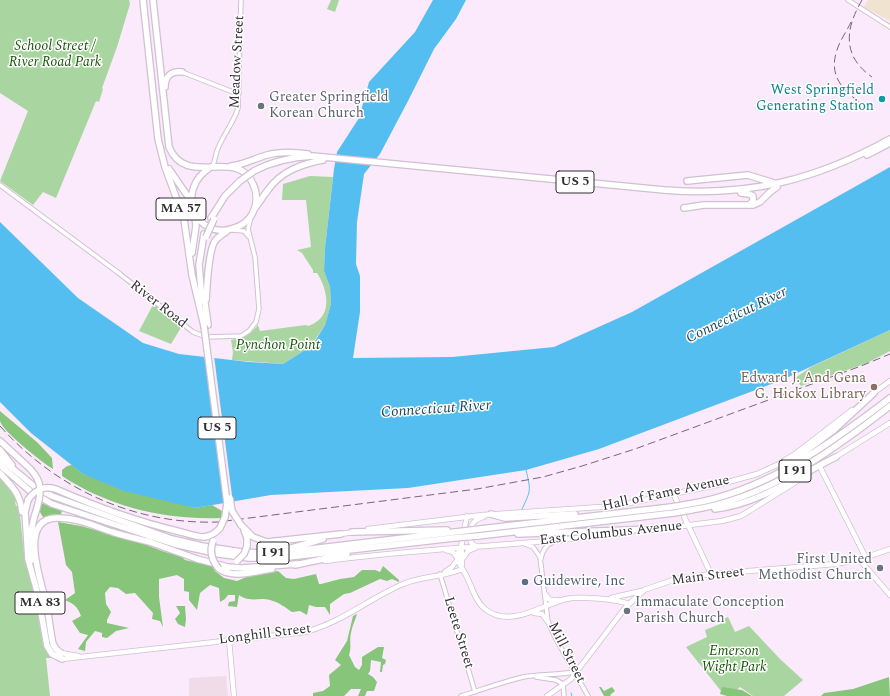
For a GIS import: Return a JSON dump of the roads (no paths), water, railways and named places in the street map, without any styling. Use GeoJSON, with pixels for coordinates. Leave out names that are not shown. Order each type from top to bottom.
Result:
{"type":"FeatureCollection","features":[{"type":"Feature","properties":{"kind":"highway","name":"MA 57"},"geometry":{"type":"LineString","coordinates":[[143,0],[154,119],[159,147],[184,219],[192,275],[206,326]]}},
{"type":"Feature","properties":{"kind":"highway"},"geometry":{"type":"LineString","coordinates":[[153,0],[168,145],[173,155],[182,163],[191,167],[228,166],[247,163],[280,152],[295,152],[324,158]]}},
{"type":"Feature","properties":{"kind":"highway"},"geometry":{"type":"LineString","coordinates":[[164,107],[166,78],[173,73],[182,72]]}},
{"type":"Feature","properties":{"kind":"highway"},"geometry":{"type":"LineString","coordinates":[[874,150],[890,137]]}},
{"type":"Feature","properties":{"kind":"highway"},"geometry":{"type":"LineString","coordinates":[[874,150],[890,144]]}},
{"type":"Feature","properties":{"kind":"highway"},"geometry":{"type":"LineString","coordinates":[[159,147],[170,173],[191,202],[195,214],[196,226],[192,254],[192,275]]}},
{"type":"Feature","properties":{"kind":"highway","name":"US 5"},"geometry":{"type":"LineString","coordinates":[[80,512],[115,529],[219,567],[230,565],[244,554],[247,546],[246,536],[230,506],[199,270],[200,254],[212,218],[227,198],[241,183],[255,173],[291,161],[324,158],[677,191],[744,191],[779,185],[820,175],[857,161],[874,150]]}},
{"type":"Feature","properties":{"kind":"highway"},"geometry":{"type":"LineString","coordinates":[[206,311],[207,283],[213,246],[217,239],[230,230],[243,224],[267,190],[282,176],[304,164],[324,158]]}},
{"type":"Feature","properties":{"kind":"highway"},"geometry":{"type":"LineString","coordinates":[[228,166],[243,172],[252,181],[255,188],[256,198],[252,213]]}},
{"type":"Feature","properties":{"kind":"highway"},"geometry":{"type":"LineString","coordinates":[[191,202],[195,181],[200,175],[211,167]]}},
{"type":"Feature","properties":{"kind":"highway"},"geometry":{"type":"LineString","coordinates":[[686,181],[746,175],[754,176],[779,185]]}},
{"type":"Feature","properties":{"kind":"highway"},"geometry":{"type":"LineString","coordinates":[[746,175],[751,180],[750,184],[744,191],[753,196],[753,201],[749,205]]}},
{"type":"Feature","properties":{"kind":"highway"},"geometry":{"type":"LineString","coordinates":[[684,208],[703,205],[749,205],[760,202],[779,185]]}},
{"type":"Feature","properties":{"kind":"highway"},"geometry":{"type":"LineString","coordinates":[[195,214],[200,221],[208,226],[218,230],[230,230]]}},
{"type":"Feature","properties":{"kind":"highway","name":"US 5"},"geometry":{"type":"LineString","coordinates":[[205,236],[202,264],[206,326],[226,504],[226,515],[220,528]]}},
{"type":"Feature","properties":{"kind":"highway"},"geometry":{"type":"LineString","coordinates":[[750,487],[785,466],[809,449],[841,424],[874,393]]}},
{"type":"Feature","properties":{"kind":"highway","name":"I 91"},"geometry":{"type":"LineString","coordinates":[[0,458],[47,494],[162,536],[227,551],[252,553],[293,552],[602,514],[671,507],[721,497],[750,487],[778,474],[808,456],[890,398]]}},
{"type":"Feature","properties":{"kind":"highway","name":"I 91"},"geometry":{"type":"LineString","coordinates":[[0,465],[38,497],[55,505],[174,544],[204,552],[234,556],[280,558],[396,545],[455,533],[478,536],[674,513],[734,500],[782,479],[833,447],[889,407]]}},
{"type":"Feature","properties":{"kind":"highway"},"geometry":{"type":"LineString","coordinates":[[0,440],[35,474],[40,484],[40,494],[31,530],[30,546],[33,563],[41,585]]}},
{"type":"Feature","properties":{"kind":"highway"},"geometry":{"type":"LineString","coordinates":[[0,450],[23,477]]}},
{"type":"Feature","properties":{"kind":"highway"},"geometry":{"type":"LineString","coordinates":[[693,510],[728,506],[754,498],[775,489],[836,457]]}},
{"type":"Feature","properties":{"kind":"highway"},"geometry":{"type":"LineString","coordinates":[[0,473],[14,488],[20,498],[26,540]]}},
{"type":"Feature","properties":{"kind":"highway"},"geometry":{"type":"LineString","coordinates":[[26,540],[25,510],[28,500],[32,494],[40,489],[49,488],[58,490],[109,512],[159,527]]}},
{"type":"Feature","properties":{"kind":"highway"},"geometry":{"type":"LineString","coordinates":[[96,511],[201,537],[211,535],[220,528]]}},
{"type":"Feature","properties":{"kind":"highway"},"geometry":{"type":"LineString","coordinates":[[492,514],[505,518],[552,514],[602,514]]}},
{"type":"Feature","properties":{"kind":"highway"},"geometry":{"type":"LineString","coordinates":[[41,585],[36,562],[34,538],[39,526],[48,519],[70,519],[150,542]]}},
{"type":"Feature","properties":{"kind":"highway"},"geometry":{"type":"LineString","coordinates":[[241,526],[255,538],[269,542],[341,534]]}},
{"type":"Feature","properties":{"kind":"highway"},"geometry":{"type":"LineString","coordinates":[[220,528],[211,548],[214,562],[228,573],[236,574],[305,563],[396,545]]}},
{"type":"Feature","properties":{"kind":"highway"},"geometry":{"type":"LineString","coordinates":[[498,533],[533,534],[573,531],[652,529]]}},
{"type":"Feature","properties":{"kind":"highway"},"geometry":{"type":"LineString","coordinates":[[352,532],[455,533]]}},
{"type":"Feature","properties":{"kind":"highway"},"geometry":{"type":"LineString","coordinates":[[252,553],[290,549],[341,534]]}},
{"type":"Feature","properties":{"kind":"highway","name":"MA 83"},"geometry":{"type":"LineString","coordinates":[[26,540],[27,556],[38,595],[47,646],[54,655],[62,656]]}},
{"type":"Feature","properties":{"kind":"highway","name":"MA 83"},"geometry":{"type":"LineString","coordinates":[[41,585],[53,644],[62,656]]}},
{"type":"Feature","properties":{"kind":"main road","name":"Hall of Fame Avenue"},"geometry":{"type":"LineString","coordinates":[[341,534],[467,516],[610,507],[723,483],[757,474],[775,466],[795,454],[874,393],[889,384]]}},
{"type":"Feature","properties":{"kind":"main road","name":"East Columbus Avenue"},"geometry":{"type":"LineString","coordinates":[[305,563],[376,554],[558,540],[722,521],[741,516],[890,423]]}},
{"type":"Feature","properties":{"kind":"main road"},"geometry":{"type":"LineString","coordinates":[[820,467],[866,558]]}},
{"type":"Feature","properties":{"kind":"main road"},"geometry":{"type":"LineString","coordinates":[[673,493],[711,574]]}},
{"type":"Feature","properties":{"kind":"main road"},"geometry":{"type":"LineString","coordinates":[[477,546],[472,545],[470,541],[473,525],[478,519],[492,514]]}},
{"type":"Feature","properties":{"kind":"main road"},"geometry":{"type":"LineString","coordinates":[[459,560],[459,551],[467,516]]}},
{"type":"Feature","properties":{"kind":"main road"},"geometry":{"type":"LineString","coordinates":[[440,574],[452,567],[468,551],[477,546]]}},
{"type":"Feature","properties":{"kind":"main road"},"geometry":{"type":"LineString","coordinates":[[439,549],[451,551],[459,560]]}},
{"type":"Feature","properties":{"kind":"main road","name":"Main Street"},"geometry":{"type":"LineString","coordinates":[[603,599],[626,595],[676,579],[711,574],[809,567],[866,558],[890,549]]}},
{"type":"Feature","properties":{"kind":"main road"},"geometry":{"type":"LineString","coordinates":[[860,559],[890,595]]}},
{"type":"Feature","properties":{"kind":"main road","name":"Main Street"},"geometry":{"type":"LineString","coordinates":[[459,560],[480,604],[487,610],[497,615],[504,616],[530,613],[562,600],[573,598],[619,600],[629,604],[644,590]]}},
{"type":"Feature","properties":{"kind":"main road","name":"Longhill Street"},"geometry":{"type":"LineString","coordinates":[[62,656],[80,656],[298,633],[330,624],[402,584],[426,576],[462,569]]}},
{"type":"Feature","properties":{"kind":"main road"},"geometry":{"type":"LineString","coordinates":[[544,594],[550,600],[562,600]]}},
{"type":"Feature","properties":{"kind":"main road"},"geometry":{"type":"LineString","coordinates":[[547,696],[563,684],[566,679],[575,672],[629,604]]}},
{"type":"Feature","properties":{"kind":"main road"},"geometry":{"type":"LineString","coordinates":[[530,613],[542,614],[548,622]]}},
{"type":"Feature","properties":{"kind":"main road"},"geometry":{"type":"LineString","coordinates":[[229,640],[234,696]]}},
{"type":"Feature","properties":{"kind":"street","name":"Meadow Street"},"geometry":{"type":"LineString","coordinates":[[211,167],[216,160],[218,148],[235,117],[238,108],[238,60],[241,0]]}},
{"type":"Feature","properties":{"kind":"street"},"geometry":{"type":"LineString","coordinates":[[848,0],[890,27]]}},
{"type":"Feature","properties":{"kind":"street"},"geometry":{"type":"LineString","coordinates":[[182,72],[239,93]]}},
{"type":"Feature","properties":{"kind":"street","name":"River Road"},"geometry":{"type":"LineString","coordinates":[[0,185],[120,274],[193,332],[203,337],[241,336],[249,331],[258,320],[259,309],[255,257],[248,227],[252,213]]}},
{"type":"Feature","properties":{"kind":"street"},"geometry":{"type":"LineString","coordinates":[[230,230],[244,231],[251,239]]}},
{"type":"Feature","properties":{"kind":"street","name":"Mill Street"},"geometry":{"type":"LineString","coordinates":[[558,540],[546,546],[542,554],[541,562],[548,622],[588,696]]}},
{"type":"Feature","properties":{"kind":"street","name":"Mill Street"},"geometry":{"type":"LineString","coordinates":[[520,543],[533,547],[538,553],[541,562]]}},
{"type":"Feature","properties":{"kind":"street","name":"Leete Street"},"geometry":{"type":"LineString","coordinates":[[440,574],[475,692]]}},
{"type":"Feature","properties":{"kind":"street"},"geometry":{"type":"LineString","coordinates":[[461,696],[510,681],[538,675],[558,675],[575,672]]}},
{"type":"Feature","properties":{"kind":"street"},"geometry":{"type":"LineString","coordinates":[[530,677],[556,680],[563,684],[564,696]]}},
{"type":"Feature","properties":{"kind":"water","name":"Connecticut River"},"geometry":{"type":"Polygon","coordinates":[[[433,0],[466,0],[456,19],[434,49],[380,154],[364,174],[357,222],[356,264],[360,276],[360,312],[353,358],[452,357],[554,347],[632,312],[890,167],[890,330],[782,380],[599,449],[526,470],[408,488],[271,495],[195,508],[124,491],[83,474],[31,433],[0,402],[0,222],[78,298],[143,343],[179,354],[249,362],[283,364],[310,347],[325,325],[331,304],[330,287],[324,271],[325,248],[337,152],[359,118],[369,82],[415,32],[433,0]]]}},
{"type":"Feature","properties":{"kind":"waterway"},"geometry":{"type":"LineString","coordinates":[[522,509],[529,490],[526,470]]}},
{"type":"Feature","properties":{"kind":"railway"},"geometry":{"type":"LineString","coordinates":[[862,0],[852,21],[849,42],[855,60],[862,69],[872,77]]}},
{"type":"Feature","properties":{"kind":"railway"},"geometry":{"type":"LineString","coordinates":[[851,22],[837,50],[835,69],[837,77],[846,91],[868,108]]}},
{"type":"Feature","properties":{"kind":"railway"},"geometry":{"type":"LineString","coordinates":[[0,426],[45,468],[98,498],[127,509],[156,517],[187,521],[218,522],[477,489],[543,477],[635,449],[890,354]]}},
{"type":"Feature","properties":{"kind":"place","name":"West Springfield Generating Station"},"geometry":{"type":"Point","coordinates":[882,99]}},
{"type":"Feature","properties":{"kind":"place","name":"Greater Springfield Korean Church"},"geometry":{"type":"Point","coordinates":[261,106]}},
{"type":"Feature","properties":{"kind":"place","name":"Edward J. And Gena G. Hickox Library"},"geometry":{"type":"Point","coordinates":[874,387]}},
{"type":"Feature","properties":{"kind":"place","name":"First United Methodist Church"},"geometry":{"type":"Point","coordinates":[880,568]}},
{"type":"Feature","properties":{"kind":"place","name":"Guidewire, Inc"},"geometry":{"type":"Point","coordinates":[525,582]}},
{"type":"Feature","properties":{"kind":"place","name":"Immaculate Conception Parish Church"},"geometry":{"type":"Point","coordinates":[627,611]}},
{"type":"Feature","properties":{"kind":"park label","name":"School Street / River Road Park"},"geometry":{"type":"Point","coordinates":[55,56]}},
{"type":"Feature","properties":{"kind":"park label","name":"Pynchon Point"},"geometry":{"type":"Point","coordinates":[278,346]}},
{"type":"Feature","properties":{"kind":"park label","name":"Emerson Wight Park"},"geometry":{"type":"Point","coordinates":[734,660]}}]}
